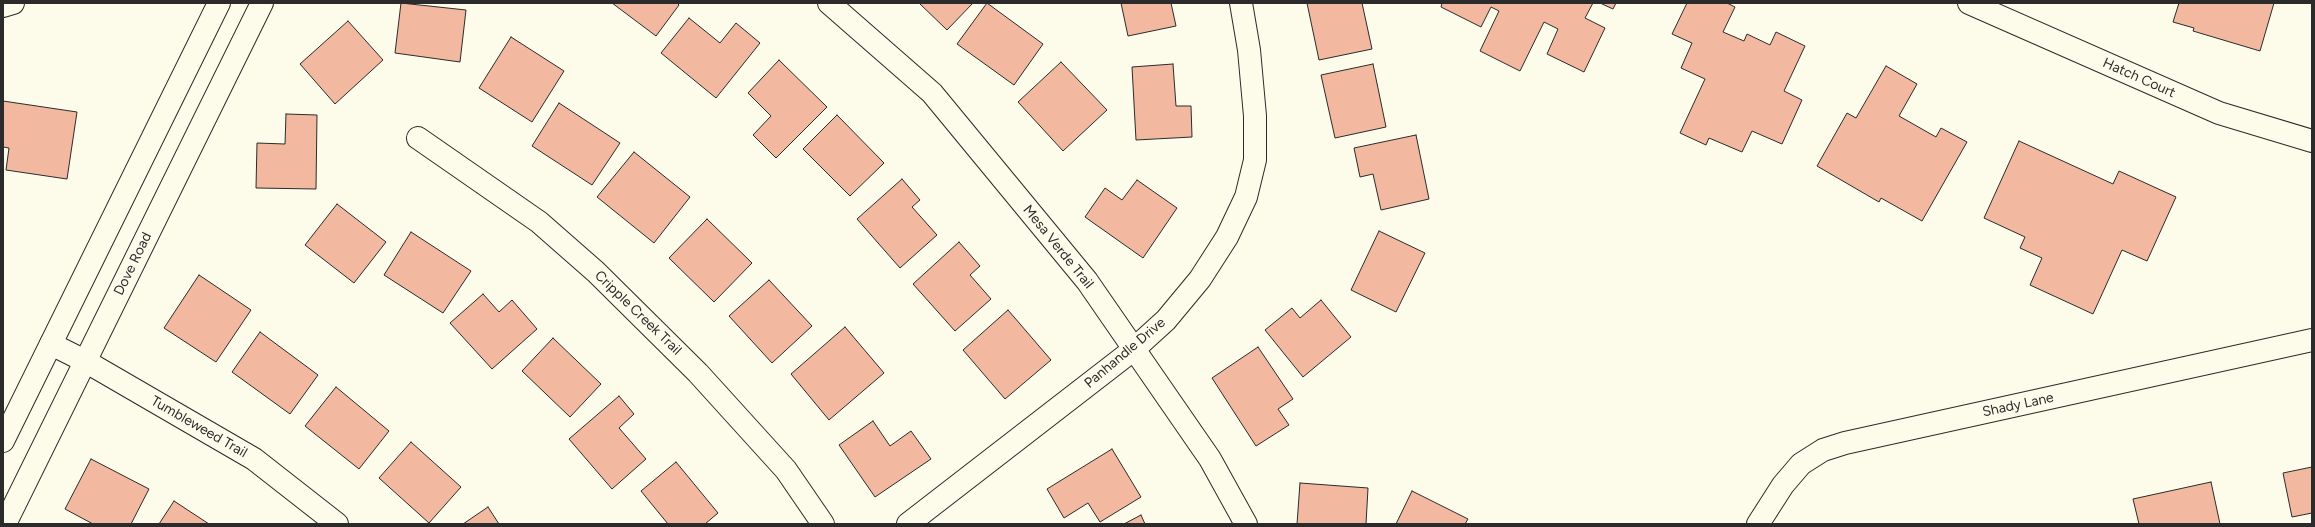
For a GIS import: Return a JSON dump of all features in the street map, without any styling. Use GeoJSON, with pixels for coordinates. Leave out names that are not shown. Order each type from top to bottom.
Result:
{"type":"FeatureCollection","features":[{"type":"Feature","properties":{"kind":"street"},"geometry":{"type":"LineString","coordinates":[[3,6],[13,3]]}},
{"type":"Feature","properties":{"kind":"street"},"geometry":{"type":"LineString","coordinates":[[3,441],[220,3]]}},
{"type":"Feature","properties":{"kind":"street","name":"Dove Road"},"geometry":{"type":"LineString","coordinates":[[5,524],[262,3]]}},
{"type":"Feature","properties":{"kind":"street","name":"Mesa Verde Trail"},"geometry":{"type":"LineString","coordinates":[[829,3],[932,93],[1087,281],[1133,350],[1210,459],[1246,524]]}},
{"type":"Feature","properties":{"kind":"street","name":"Panhandle Drive"},"geometry":{"type":"LineString","coordinates":[[908,524],[1133,350],[1166,320],[1200,279],[1227,237],[1246,197],[1255,160],[1255,116],[1249,50],[1241,3]]}},
{"type":"Feature","properties":{"kind":"street","name":"Hatch Court"},"geometry":{"type":"LineString","coordinates":[[1969,3],[2220,113],[2312,141]]}},
{"type":"Feature","properties":{"kind":"street","name":"Cripple Creek Trail"},"geometry":{"type":"LineString","coordinates":[[418,138],[539,222],[596,272],[708,384],[786,470],[823,524]]}},
{"type":"Feature","properties":{"kind":"street","name":"Shady Lane"},"geometry":{"type":"LineString","coordinates":[[1758,524],[1783,485],[1801,464],[1823,450],[2312,340]]}},
{"type":"Feature","properties":{"kind":"street","name":"Tumbleweed Trail"},"geometry":{"type":"LineString","coordinates":[[51,344],[85,361],[254,459],[338,524]]}},
{"type":"Feature","properties":{"kind":"building"},"geometry":{"type":"Polygon","coordinates":[[[401,3],[466,10],[460,62],[395,53],[401,3]]]}},
{"type":"Feature","properties":{"kind":"building"},"geometry":{"type":"Polygon","coordinates":[[[612,3],[677,3],[679,5],[656,36],[612,3]]]}},
{"type":"Feature","properties":{"kind":"building"},"geometry":{"type":"Polygon","coordinates":[[[919,3],[973,3],[947,30],[919,3]]]}},
{"type":"Feature","properties":{"kind":"building"},"geometry":{"type":"Polygon","coordinates":[[[987,3],[1043,44],[1014,85],[957,44],[987,3]]]}},
{"type":"Feature","properties":{"kind":"building"},"geometry":{"type":"Polygon","coordinates":[[[1121,3],[1171,3],[1176,26],[1128,36],[1121,3]]]}},
{"type":"Feature","properties":{"kind":"building"},"geometry":{"type":"Polygon","coordinates":[[[1307,3],[1362,3],[1372,49],[1319,60],[1307,3]]]}},
{"type":"Feature","properties":{"kind":"building"},"geometry":{"type":"Polygon","coordinates":[[[1442,3],[1593,3],[1585,18],[1605,28],[1584,72],[1547,54],[1558,29],[1544,22],[1520,71],[1480,51],[1499,11],[1491,7],[1481,27],[1441,7],[1442,3]]]}},
{"type":"Feature","properties":{"kind":"building"},"geometry":{"type":"Polygon","coordinates":[[[1600,3],[1616,3],[1613,9],[1600,3]]]}},
{"type":"Feature","properties":{"kind":"building"},"geometry":{"type":"Polygon","coordinates":[[[1687,3],[1727,3],[1735,7],[1723,32],[1744,41],[1747,34],[1770,45],[1776,32],[1805,46],[1784,91],[1802,100],[1782,144],[1752,131],[1742,152],[1709,138],[1706,145],[1680,133],[1705,79],[1681,68],[1692,43],[1672,34],[1687,3]]]}},
{"type":"Feature","properties":{"kind":"building"},"geometry":{"type":"Polygon","coordinates":[[[2179,3],[2274,3],[2260,51],[2193,31],[2194,28],[2173,22],[2179,3]]]}},
{"type":"Feature","properties":{"kind":"building"},"geometry":{"type":"Polygon","coordinates":[[[689,18],[720,43],[736,23],[760,43],[716,98],[661,53],[689,18]]]}},
{"type":"Feature","properties":{"kind":"building"},"geometry":{"type":"Polygon","coordinates":[[[348,21],[383,60],[335,104],[300,64],[348,21]]]}},
{"type":"Feature","properties":{"kind":"building"},"geometry":{"type":"Polygon","coordinates":[[[511,37],[564,71],[532,122],[479,88],[511,37]]]}},
{"type":"Feature","properties":{"kind":"building"},"geometry":{"type":"Polygon","coordinates":[[[779,60],[827,107],[776,158],[753,135],[771,116],[748,93],[779,60]]]}},
{"type":"Feature","properties":{"kind":"building"},"geometry":{"type":"Polygon","coordinates":[[[1061,62],[1107,110],[1063,151],[1018,102],[1061,62]]]}},
{"type":"Feature","properties":{"kind":"building"},"geometry":{"type":"Polygon","coordinates":[[[1173,64],[1176,106],[1191,106],[1192,137],[1136,140],[1132,67],[1173,64]]]}},
{"type":"Feature","properties":{"kind":"building"},"geometry":{"type":"Polygon","coordinates":[[[1373,64],[1386,127],[1335,138],[1321,75],[1373,64]]]}},
{"type":"Feature","properties":{"kind":"building"},"geometry":{"type":"Polygon","coordinates":[[[1886,66],[1917,84],[1899,116],[1936,137],[1941,128],[1967,142],[1922,221],[1881,198],[1879,202],[1817,166],[1847,113],[1856,118],[1886,66]]]}},
{"type":"Feature","properties":{"kind":"building"},"geometry":{"type":"Polygon","coordinates":[[[3,101],[77,112],[67,179],[6,170],[9,148],[3,147],[3,101]]]}},
{"type":"Feature","properties":{"kind":"building"},"geometry":{"type":"Polygon","coordinates":[[[559,103],[620,143],[592,185],[532,146],[559,103]]]}},
{"type":"Feature","properties":{"kind":"building"},"geometry":{"type":"Polygon","coordinates":[[[286,114],[317,115],[316,189],[256,188],[257,143],[285,144],[286,114]]]}},
{"type":"Feature","properties":{"kind":"building"},"geometry":{"type":"Polygon","coordinates":[[[837,115],[884,163],[850,196],[803,149],[837,115]]]}},
{"type":"Feature","properties":{"kind":"building"},"geometry":{"type":"Polygon","coordinates":[[[1416,135],[1429,199],[1381,210],[1373,174],[1360,177],[1354,148],[1416,135]]]}},
{"type":"Feature","properties":{"kind":"building"},"geometry":{"type":"Polygon","coordinates":[[[2019,141],[2113,184],[2119,171],[2176,197],[2147,261],[2122,250],[2093,314],[2030,285],[2042,258],[2020,248],[2025,237],[1984,218],[2019,141]]]}},
{"type":"Feature","properties":{"kind":"building"},"geometry":{"type":"Polygon","coordinates":[[[634,152],[690,197],[654,243],[597,197],[634,152]]]}},
{"type":"Feature","properties":{"kind":"building"},"geometry":{"type":"Polygon","coordinates":[[[902,179],[920,200],[912,207],[937,235],[900,268],[857,219],[902,179]]]}},
{"type":"Feature","properties":{"kind":"building"},"geometry":{"type":"Polygon","coordinates":[[[1137,180],[1177,208],[1143,258],[1085,217],[1105,188],[1122,200],[1137,180]]]}},
{"type":"Feature","properties":{"kind":"building"},"geometry":{"type":"Polygon","coordinates":[[[337,204],[386,242],[354,283],[305,245],[337,204]]]}},
{"type":"Feature","properties":{"kind":"building"},"geometry":{"type":"Polygon","coordinates":[[[707,219],[752,263],[714,302],[669,258],[707,219]]]}},
{"type":"Feature","properties":{"kind":"building"},"geometry":{"type":"Polygon","coordinates":[[[1379,231],[1425,253],[1396,312],[1351,290],[1379,231]]]}},
{"type":"Feature","properties":{"kind":"building"},"geometry":{"type":"Polygon","coordinates":[[[411,232],[471,271],[443,313],[384,275],[411,232]]]}},
{"type":"Feature","properties":{"kind":"building"},"geometry":{"type":"Polygon","coordinates":[[[959,242],[980,266],[970,275],[991,299],[955,331],[913,284],[959,242]]]}},
{"type":"Feature","properties":{"kind":"building"},"geometry":{"type":"Polygon","coordinates":[[[199,275],[251,310],[216,362],[164,328],[199,275]]]}},
{"type":"Feature","properties":{"kind":"building"},"geometry":{"type":"Polygon","coordinates":[[[769,280],[812,326],[772,363],[729,316],[769,280]]]}},
{"type":"Feature","properties":{"kind":"building"},"geometry":{"type":"Polygon","coordinates":[[[483,294],[499,312],[512,300],[537,329],[492,369],[450,323],[483,294]]]}},
{"type":"Feature","properties":{"kind":"building"},"geometry":{"type":"Polygon","coordinates":[[[1321,300],[1351,337],[1303,377],[1265,330],[1292,308],[1300,318],[1321,300]]]}},
{"type":"Feature","properties":{"kind":"building"},"geometry":{"type":"Polygon","coordinates":[[[1008,310],[1051,360],[1005,399],[963,350],[1008,310]]]}},
{"type":"Feature","properties":{"kind":"building"},"geometry":{"type":"Polygon","coordinates":[[[845,327],[884,373],[829,420],[791,374],[845,327]]]}},
{"type":"Feature","properties":{"kind":"building"},"geometry":{"type":"Polygon","coordinates":[[[260,332],[318,375],[290,414],[232,372],[260,332]]]}},
{"type":"Feature","properties":{"kind":"building"},"geometry":{"type":"Polygon","coordinates":[[[553,338],[601,384],[570,417],[522,371],[553,338]]]}},
{"type":"Feature","properties":{"kind":"building"},"geometry":{"type":"Polygon","coordinates":[[[1258,347],[1293,399],[1278,409],[1289,425],[1256,446],[1212,378],[1258,347]]]}},
{"type":"Feature","properties":{"kind":"building"},"geometry":{"type":"Polygon","coordinates":[[[336,387],[389,431],[359,469],[305,426],[336,387]]]}},
{"type":"Feature","properties":{"kind":"building"},"geometry":{"type":"Polygon","coordinates":[[[619,396],[634,414],[619,428],[646,459],[612,489],[569,439],[619,396]]]}},
{"type":"Feature","properties":{"kind":"building"},"geometry":{"type":"Polygon","coordinates":[[[873,421],[890,446],[911,431],[931,459],[875,497],[839,445],[873,421]]]}},
{"type":"Feature","properties":{"kind":"building"},"geometry":{"type":"Polygon","coordinates":[[[411,442],[461,487],[429,523],[379,478],[411,442]]]}},
{"type":"Feature","properties":{"kind":"building"},"geometry":{"type":"Polygon","coordinates":[[[1112,449],[1141,497],[1100,522],[1088,503],[1064,518],[1047,489],[1112,449]]]}},
{"type":"Feature","properties":{"kind":"building"},"geometry":{"type":"Polygon","coordinates":[[[91,459],[149,489],[131,524],[93,524],[65,509],[91,459]]]}},
{"type":"Feature","properties":{"kind":"building"},"geometry":{"type":"Polygon","coordinates":[[[676,462],[718,513],[705,524],[668,524],[641,491],[676,462]]]}},
{"type":"Feature","properties":{"kind":"building"},"geometry":{"type":"Polygon","coordinates":[[[2312,467],[2312,513],[2292,517],[2283,473],[2312,467]]]}},
{"type":"Feature","properties":{"kind":"building"},"geometry":{"type":"Polygon","coordinates":[[[2211,482],[2220,524],[2139,524],[2133,499],[2211,482]]]}},
{"type":"Feature","properties":{"kind":"building"},"geometry":{"type":"Polygon","coordinates":[[[1300,483],[1368,488],[1366,524],[1297,524],[1300,483]]]}},
{"type":"Feature","properties":{"kind":"building"},"geometry":{"type":"Polygon","coordinates":[[[1412,491],[1468,519],[1465,524],[1396,524],[1412,491]]]}},
{"type":"Feature","properties":{"kind":"building"},"geometry":{"type":"Polygon","coordinates":[[[174,501],[209,524],[159,524],[174,501]]]}},
{"type":"Feature","properties":{"kind":"building"},"geometry":{"type":"Polygon","coordinates":[[[488,507],[499,524],[463,524],[488,507]]]}},
{"type":"Feature","properties":{"kind":"building"},"geometry":{"type":"Polygon","coordinates":[[[1141,515],[1145,524],[1124,524],[1141,515]]]}}]}
